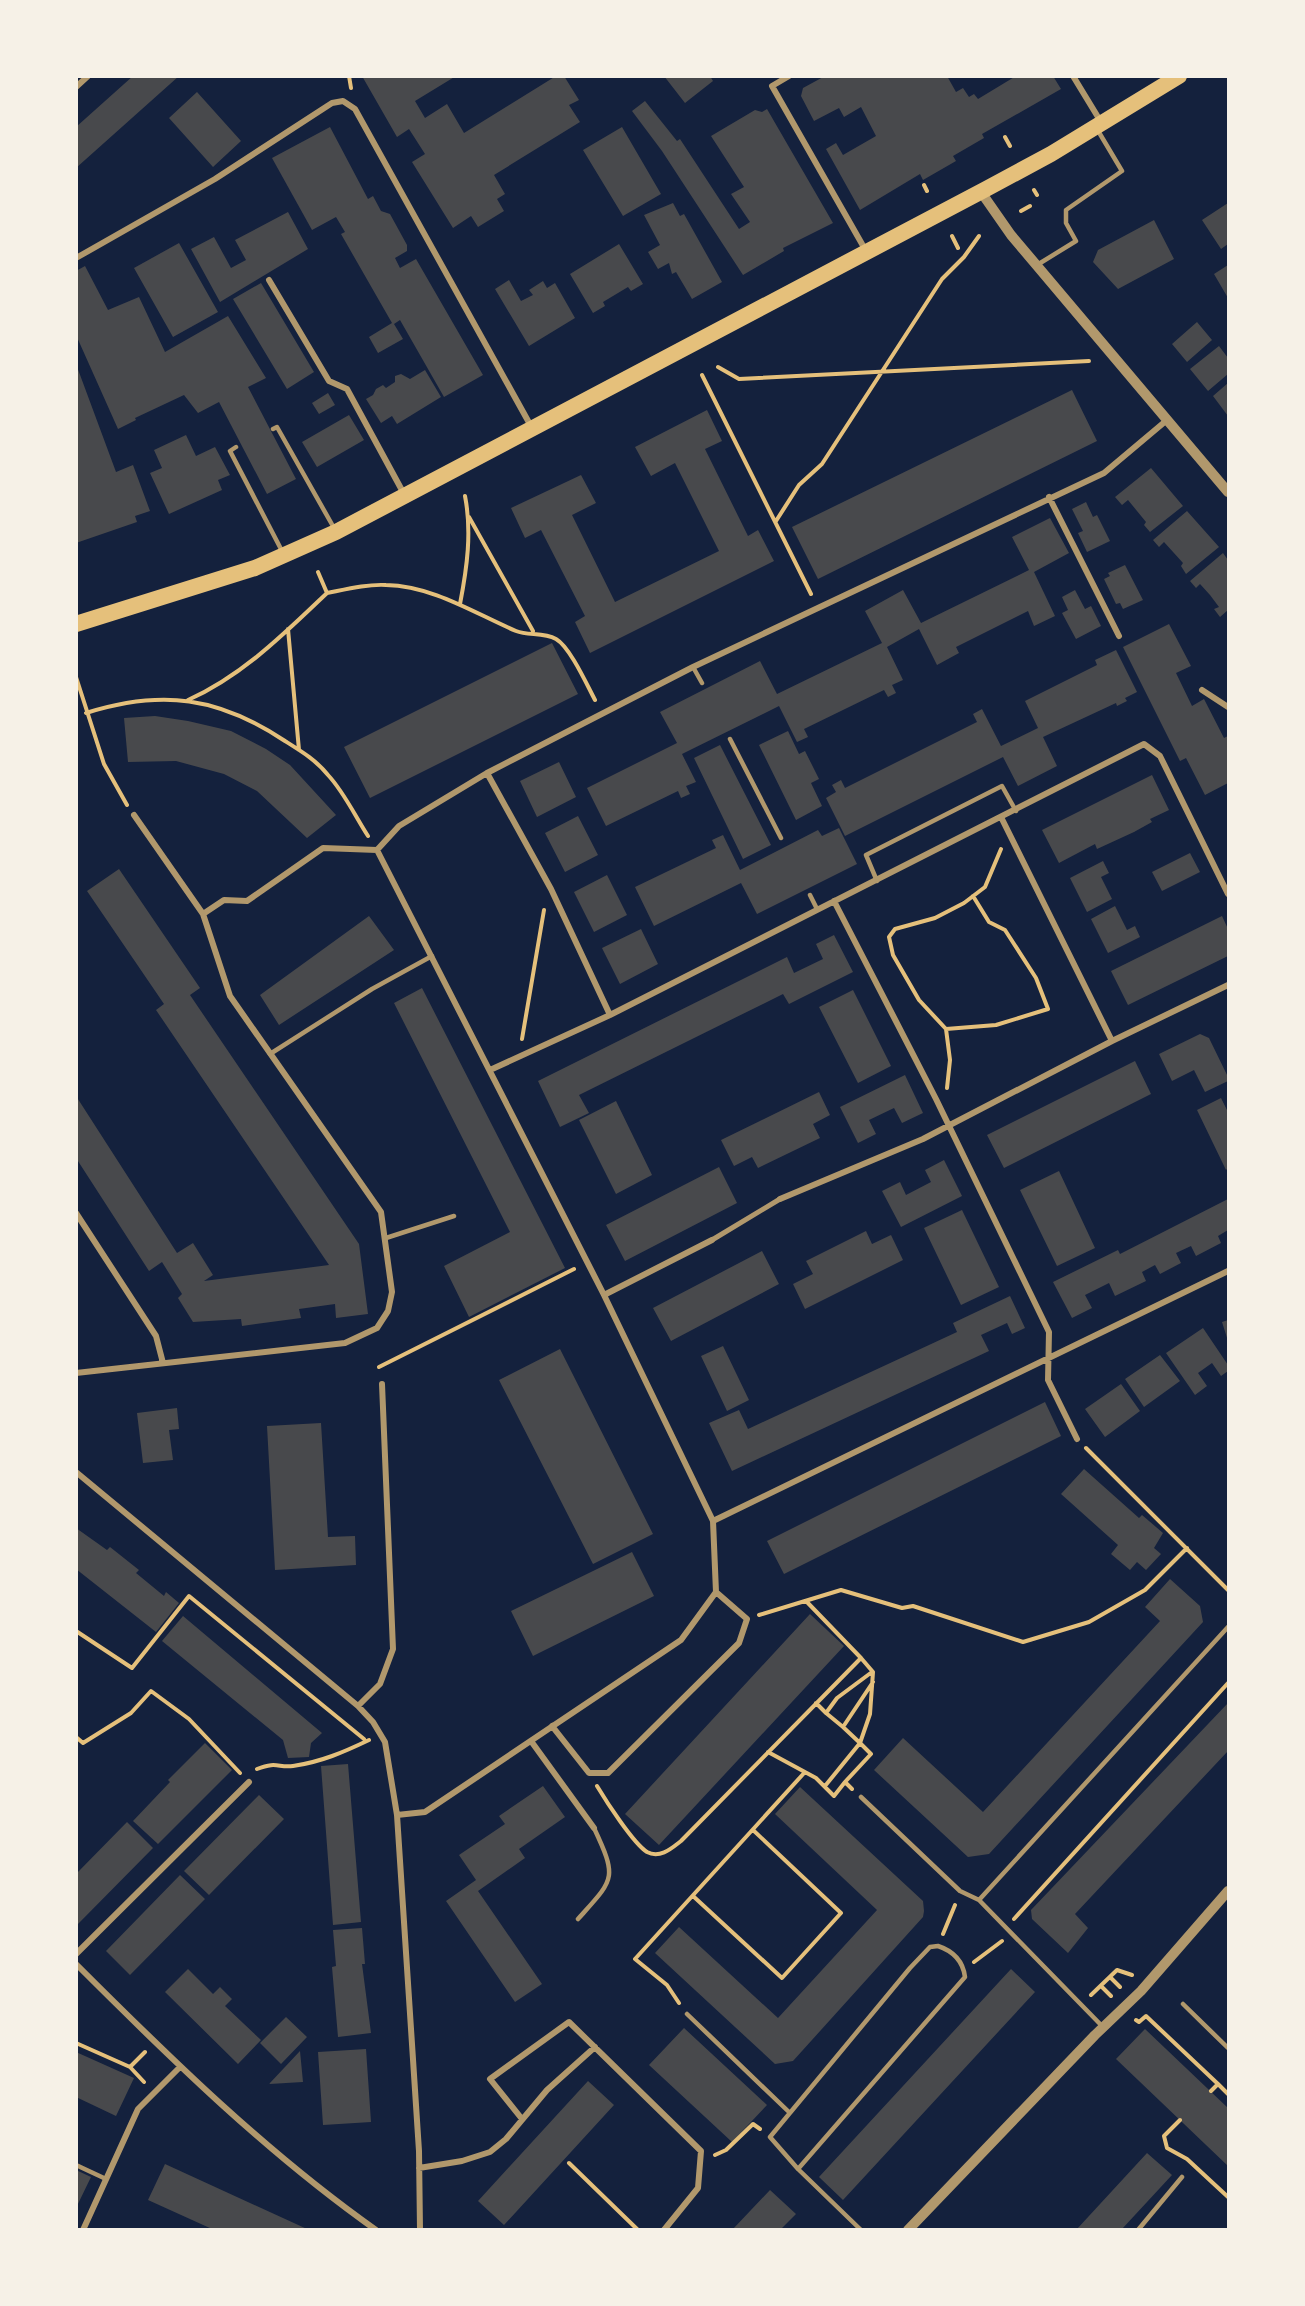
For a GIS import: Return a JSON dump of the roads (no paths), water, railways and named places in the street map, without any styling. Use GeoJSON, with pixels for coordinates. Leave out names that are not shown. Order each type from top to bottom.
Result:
{"type":"FeatureCollection","features":[{"type":"Feature","properties":{"kind":"highway"},"geometry":{"type":"LineString","coordinates":[[76,624],[186,592],[284,556],[336,532],[981,192],[1179,76]]}},
{"type":"Feature","properties":{"kind":"street"},"geometry":{"type":"LineString","coordinates":[[76,87],[88,76]]}},
{"type":"Feature","properties":{"kind":"street"},"geometry":{"type":"LineString","coordinates":[[789,76],[772,86],[867,252]]}},
{"type":"Feature","properties":{"kind":"street"},"geometry":{"type":"LineString","coordinates":[[1073,76],[1098,125]]}},
{"type":"Feature","properties":{"kind":"street"},"geometry":{"type":"LineString","coordinates":[[76,258],[215,179],[332,103],[344,101],[354,109],[533,430]]}},
{"type":"Feature","properties":{"kind":"street"},"geometry":{"type":"LineString","coordinates":[[981,192],[992,210],[1037,266],[1228,492]]}},
{"type":"Feature","properties":{"kind":"street"},"geometry":{"type":"LineString","coordinates":[[269,280],[328,381],[347,389],[405,497]]}},
{"type":"Feature","properties":{"kind":"street"},"geometry":{"type":"LineString","coordinates":[[377,850],[399,825],[488,773],[693,667],[1104,472],[1167,420]]}},
{"type":"Feature","properties":{"kind":"street"},"geometry":{"type":"LineString","coordinates":[[1049,497],[1119,636]]}},
{"type":"Feature","properties":{"kind":"street"},"geometry":{"type":"LineString","coordinates":[[1202,690],[1228,707]]}},
{"type":"Feature","properties":{"kind":"street"},"geometry":{"type":"LineString","coordinates":[[490,1070],[610,1015],[817,909],[1002,819],[1144,744],[1160,756],[1228,894]]}},
{"type":"Feature","properties":{"kind":"street"},"geometry":{"type":"LineString","coordinates":[[488,773],[551,890],[610,1015]]}},
{"type":"Feature","properties":{"kind":"street"},"geometry":{"type":"LineString","coordinates":[[76,1373],[345,1343],[377,1328],[388,1311],[392,1292],[381,1212],[230,996],[203,914],[134,815]]}},
{"type":"Feature","properties":{"kind":"street"},"geometry":{"type":"LineString","coordinates":[[1002,819],[1112,1041]]}},
{"type":"Feature","properties":{"kind":"street"},"geometry":{"type":"LineString","coordinates":[[203,914],[224,900],[247,901],[323,848],[377,850]]}},
{"type":"Feature","properties":{"kind":"street"},"geometry":{"type":"LineString","coordinates":[[377,850],[604,1295],[712,1521],[716,1592],[681,1640],[425,1812],[397,1815]]}},
{"type":"Feature","properties":{"kind":"street"},"geometry":{"type":"LineString","coordinates":[[834,901],[936,1099],[1049,1332],[1048,1380],[1077,1439]]}},
{"type":"Feature","properties":{"kind":"street"},"geometry":{"type":"LineString","coordinates":[[604,1295],[712,1240],[780,1199],[923,1139],[948,1124],[1112,1041],[1228,985]]}},
{"type":"Feature","properties":{"kind":"street"},"geometry":{"type":"LineString","coordinates":[[76,1213],[156,1336],[163,1363]]}},
{"type":"Feature","properties":{"kind":"street"},"geometry":{"type":"LineString","coordinates":[[712,1521],[1228,1271]]}},
{"type":"Feature","properties":{"kind":"street"},"geometry":{"type":"LineString","coordinates":[[358,1706],[380,1684],[393,1649],[382,1384]]}},
{"type":"Feature","properties":{"kind":"street"},"geometry":{"type":"LineString","coordinates":[[76,1472],[358,1706],[385,1742],[397,1815],[419,2168],[420,2229]]}},
{"type":"Feature","properties":{"kind":"street"},"geometry":{"type":"LineString","coordinates":[[552,1726],[589,1773],[608,1773],[739,1643],[747,1619],[716,1592]]}},
{"type":"Feature","properties":{"kind":"street"},"geometry":{"type":"LineString","coordinates":[[531,1741],[594,1828]]}},
{"type":"Feature","properties":{"kind":"street"},"geometry":{"type":"LineString","coordinates":[[76,1954],[249,1782]]}},
{"type":"Feature","properties":{"kind":"street"},"geometry":{"type":"LineString","coordinates":[[908,2229],[1103,2027],[1141,1991],[1228,1891]]}},
{"type":"Feature","properties":{"kind":"street"},"geometry":{"type":"LineString","coordinates":[[76,1964],[180,2067],[316,2187],[376,2229]]}},
{"type":"Feature","properties":{"kind":"street"},"geometry":{"type":"LineString","coordinates":[[522,2119],[490,2079],[569,2022],[701,2151],[698,2188],[664,2229]]}},
{"type":"Feature","properties":{"kind":"street"},"geometry":{"type":"LineString","coordinates":[[419,2168],[462,2161],[490,2152],[506,2139],[547,2090],[595,2047]]}},
{"type":"Feature","properties":{"kind":"street"},"geometry":{"type":"LineString","coordinates":[[83,2229],[138,2109],[180,2067]]}},
{"type":"Feature","properties":{"kind":"lane"},"geometry":{"type":"LineString","coordinates":[[1037,266],[1076,241],[1066,222],[1066,210],[1122,171],[1098,125]]}},
{"type":"Feature","properties":{"kind":"lane"},"geometry":{"type":"LineString","coordinates":[[273,429],[277,427],[336,532]]}},
{"type":"Feature","properties":{"kind":"lane"},"geometry":{"type":"LineString","coordinates":[[236,447],[230,451],[284,556]]}},
{"type":"Feature","properties":{"kind":"lane"},"geometry":{"type":"LineString","coordinates":[[693,667],[702,683]]}},
{"type":"Feature","properties":{"kind":"lane"},"geometry":{"type":"LineString","coordinates":[[730,739],[781,838]]}},
{"type":"Feature","properties":{"kind":"lane"},"geometry":{"type":"LineString","coordinates":[[877,881],[866,855],[1002,786],[1016,811]]}},
{"type":"Feature","properties":{"kind":"lane"},"geometry":{"type":"LineString","coordinates":[[810,895],[817,909]]}},
{"type":"Feature","properties":{"kind":"lane"},"geometry":{"type":"LineString","coordinates":[[270,1054],[372,988],[432,956]]}},
{"type":"Feature","properties":{"kind":"lane"},"geometry":{"type":"LineString","coordinates":[[386,1238],[454,1216]]}},
{"type":"Feature","properties":{"kind":"lane"},"geometry":{"type":"LineString","coordinates":[[979,1900],[1228,1627]]}},
{"type":"Feature","properties":{"kind":"lane"},"geometry":{"type":"LineString","coordinates":[[861,1797],[960,1891],[979,1900],[1103,2027]]}},
{"type":"Feature","properties":{"kind":"lane"},"geometry":{"type":"LineString","coordinates":[[578,1918],[607,1886],[610,1871],[606,1854],[594,1828]]}},
{"type":"Feature","properties":{"kind":"lane"},"geometry":{"type":"LineString","coordinates":[[798,2169],[959,1986],[965,1977],[964,1969],[948,1950],[938,1946],[930,1947],[910,1968],[770,2137],[798,2169],[861,2229]]}},
{"type":"Feature","properties":{"kind":"lane"},"geometry":{"type":"LineString","coordinates":[[1184,2004],[1228,2048]]}},
{"type":"Feature","properties":{"kind":"lane"},"geometry":{"type":"LineString","coordinates":[[687,2014],[790,2113]]}},
{"type":"Feature","properties":{"kind":"lane"},"geometry":{"type":"LineString","coordinates":[[76,2165],[106,2179]]}},
{"type":"Feature","properties":{"kind":"lane"},"geometry":{"type":"LineString","coordinates":[[1138,2229],[1182,2177]]}}]}
